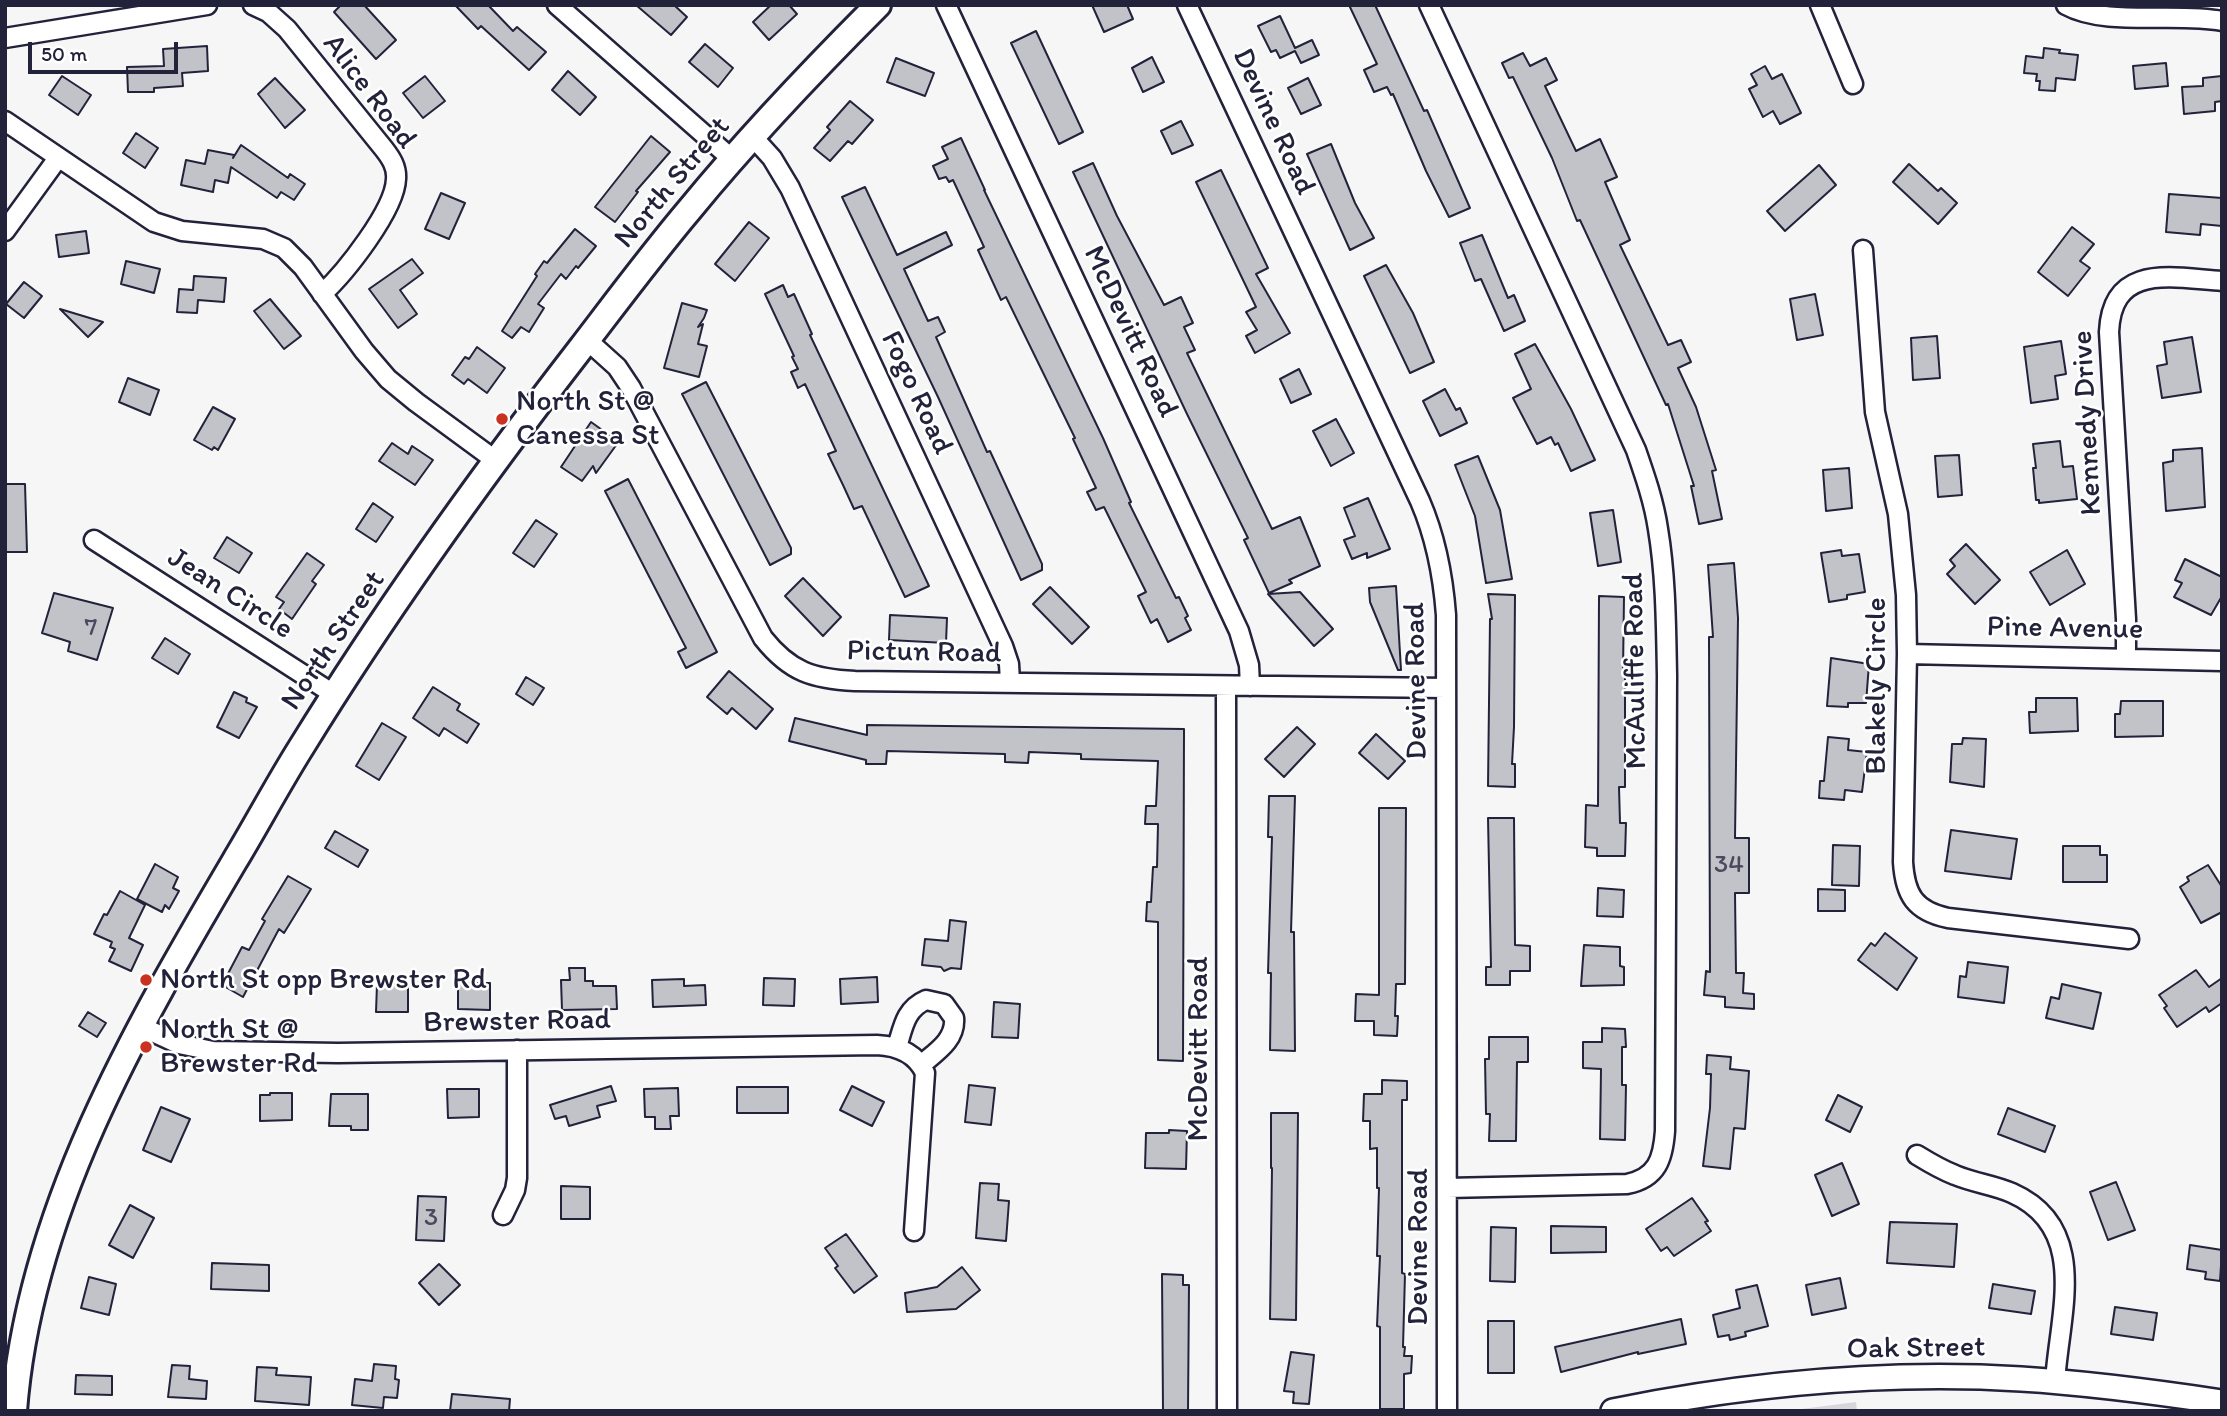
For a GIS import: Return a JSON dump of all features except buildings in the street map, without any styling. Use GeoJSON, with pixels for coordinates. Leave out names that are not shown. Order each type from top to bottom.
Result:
{"type":"FeatureCollection","features":[{"type":"Feature","properties":{"kind":"main road","name":"North Street"},"geometry":{"type":"LineString","coordinates":[[14,1411],[31,1304],[50,1235],[83,1148],[142,1027],[205,908],[335,695],[495,460],[670,233],[752,136],[878,5]]}},
{"type":"Feature","properties":{"kind":"street"},"geometry":{"type":"LineString","coordinates":[[5,38],[206,5]]}},
{"type":"Feature","properties":{"kind":"street","name":"Alice Road"},"geometry":{"type":"LineString","coordinates":[[253,5],[268,12],[287,29],[384,149],[395,168],[394,191],[383,214],[342,274],[322,294]]}},
{"type":"Feature","properties":{"kind":"street"},"geometry":{"type":"LineString","coordinates":[[557,5],[732,159]]}},
{"type":"Feature","properties":{"kind":"street","name":"McDevitt Road"},"geometry":{"type":"LineString","coordinates":[[946,5],[1239,631],[1249,665],[1250,686]]}},
{"type":"Feature","properties":{"kind":"street","name":"Devine Road"},"geometry":{"type":"LineString","coordinates":[[1187,5],[1427,517],[1437,550],[1443,583],[1446,688],[1447,1411]]}},
{"type":"Feature","properties":{"kind":"street","name":"McAuliffe Road"},"geometry":{"type":"LineString","coordinates":[[1429,5],[1636,450],[1659,531],[1667,676],[1665,1131],[1658,1163],[1647,1178],[1627,1184],[1447,1188]]}},
{"type":"Feature","properties":{"kind":"street"},"geometry":{"type":"LineString","coordinates":[[1819,5],[1853,84]]}},
{"type":"Feature","properties":{"kind":"street"},"geometry":{"type":"LineString","coordinates":[[2066,5],[2079,11],[2101,15],[2222,21]]}},
{"type":"Feature","properties":{"kind":"street"},"geometry":{"type":"LineString","coordinates":[[5,121],[154,222],[183,231],[249,236],[274,243],[294,257],[363,351],[388,379],[495,460]]}},
{"type":"Feature","properties":{"kind":"street","name":"Fogo Road"},"geometry":{"type":"LineString","coordinates":[[752,136],[772,158],[790,188],[1003,646],[1009,664],[1010,682]]}},
{"type":"Feature","properties":{"kind":"street"},"geometry":{"type":"LineString","coordinates":[[5,231],[58,158]]}},
{"type":"Feature","properties":{"kind":"street","name":"Blakely Circle"},"geometry":{"type":"LineString","coordinates":[[1863,250],[1875,412],[1900,528],[1908,653],[1903,862],[1906,885],[1916,904],[1926,911],[1948,918],[2129,939]]}},
{"type":"Feature","properties":{"kind":"street","name":"Kennedy Drive"},"geometry":{"type":"LineString","coordinates":[[2126,659],[2109,332],[2112,309],[2124,290],[2142,279],[2222,281]]}},
{"type":"Feature","properties":{"kind":"street","name":"Pictun Road"},"geometry":{"type":"LineString","coordinates":[[587,340],[617,367],[631,388],[763,638],[781,659],[803,672],[825,679],[1446,688]]}},
{"type":"Feature","properties":{"kind":"street","name":"Jean Circle"},"geometry":{"type":"LineString","coordinates":[[94,540],[335,695]]}},
{"type":"Feature","properties":{"kind":"street","name":"Pine Avenue"},"geometry":{"type":"LineString","coordinates":[[1908,653],[2222,661]]}},
{"type":"Feature","properties":{"kind":"street","name":"McDevitt Road"},"geometry":{"type":"LineString","coordinates":[[1226,686],[1227,1411]]}},
{"type":"Feature","properties":{"kind":"street"},"geometry":{"type":"LineString","coordinates":[[914,1231],[925,1073],[914,1057],[897,1047],[913,1007],[926,1000],[944,1004],[954,1018],[955,1026],[947,1042],[922,1065]]}},
{"type":"Feature","properties":{"kind":"street","name":"Brewster Road"},"geometry":{"type":"LineString","coordinates":[[142,1027],[179,1044],[213,1052],[306,1054],[877,1045],[897,1047]]}},
{"type":"Feature","properties":{"kind":"street"},"geometry":{"type":"LineString","coordinates":[[503,1215],[515,1190],[517,1178],[517,1050]]}},
{"type":"Feature","properties":{"kind":"street"},"geometry":{"type":"LineString","coordinates":[[1917,1154],[1955,1175],[2022,1198],[2049,1222],[2060,1242],[2065,1264],[2054,1382]]}},
{"type":"Feature","properties":{"kind":"street","name":"Oak Street"},"geometry":{"type":"LineString","coordinates":[[1613,1411],[1730,1391],[1849,1380],[1928,1378],[2054,1382],[2222,1402]]}},
{"type":"Feature","properties":{"kind":"shaded area"},"geometry":{"type":"Polygon","coordinates":[[[1856,1402],[1857,1411],[1786,1411],[1856,1402]]]}},
{"type":"Feature","properties":{"kind":"place","name":"North St @ Canessa St"},"geometry":{"type":"Point","coordinates":[502,419]}},
{"type":"Feature","properties":{"kind":"place","name":"North St opp Brewster Rd"},"geometry":{"type":"Point","coordinates":[146,980]}},
{"type":"Feature","properties":{"kind":"place","name":"North St @ Brewster Rd"},"geometry":{"type":"Point","coordinates":[146,1047]}}]}
